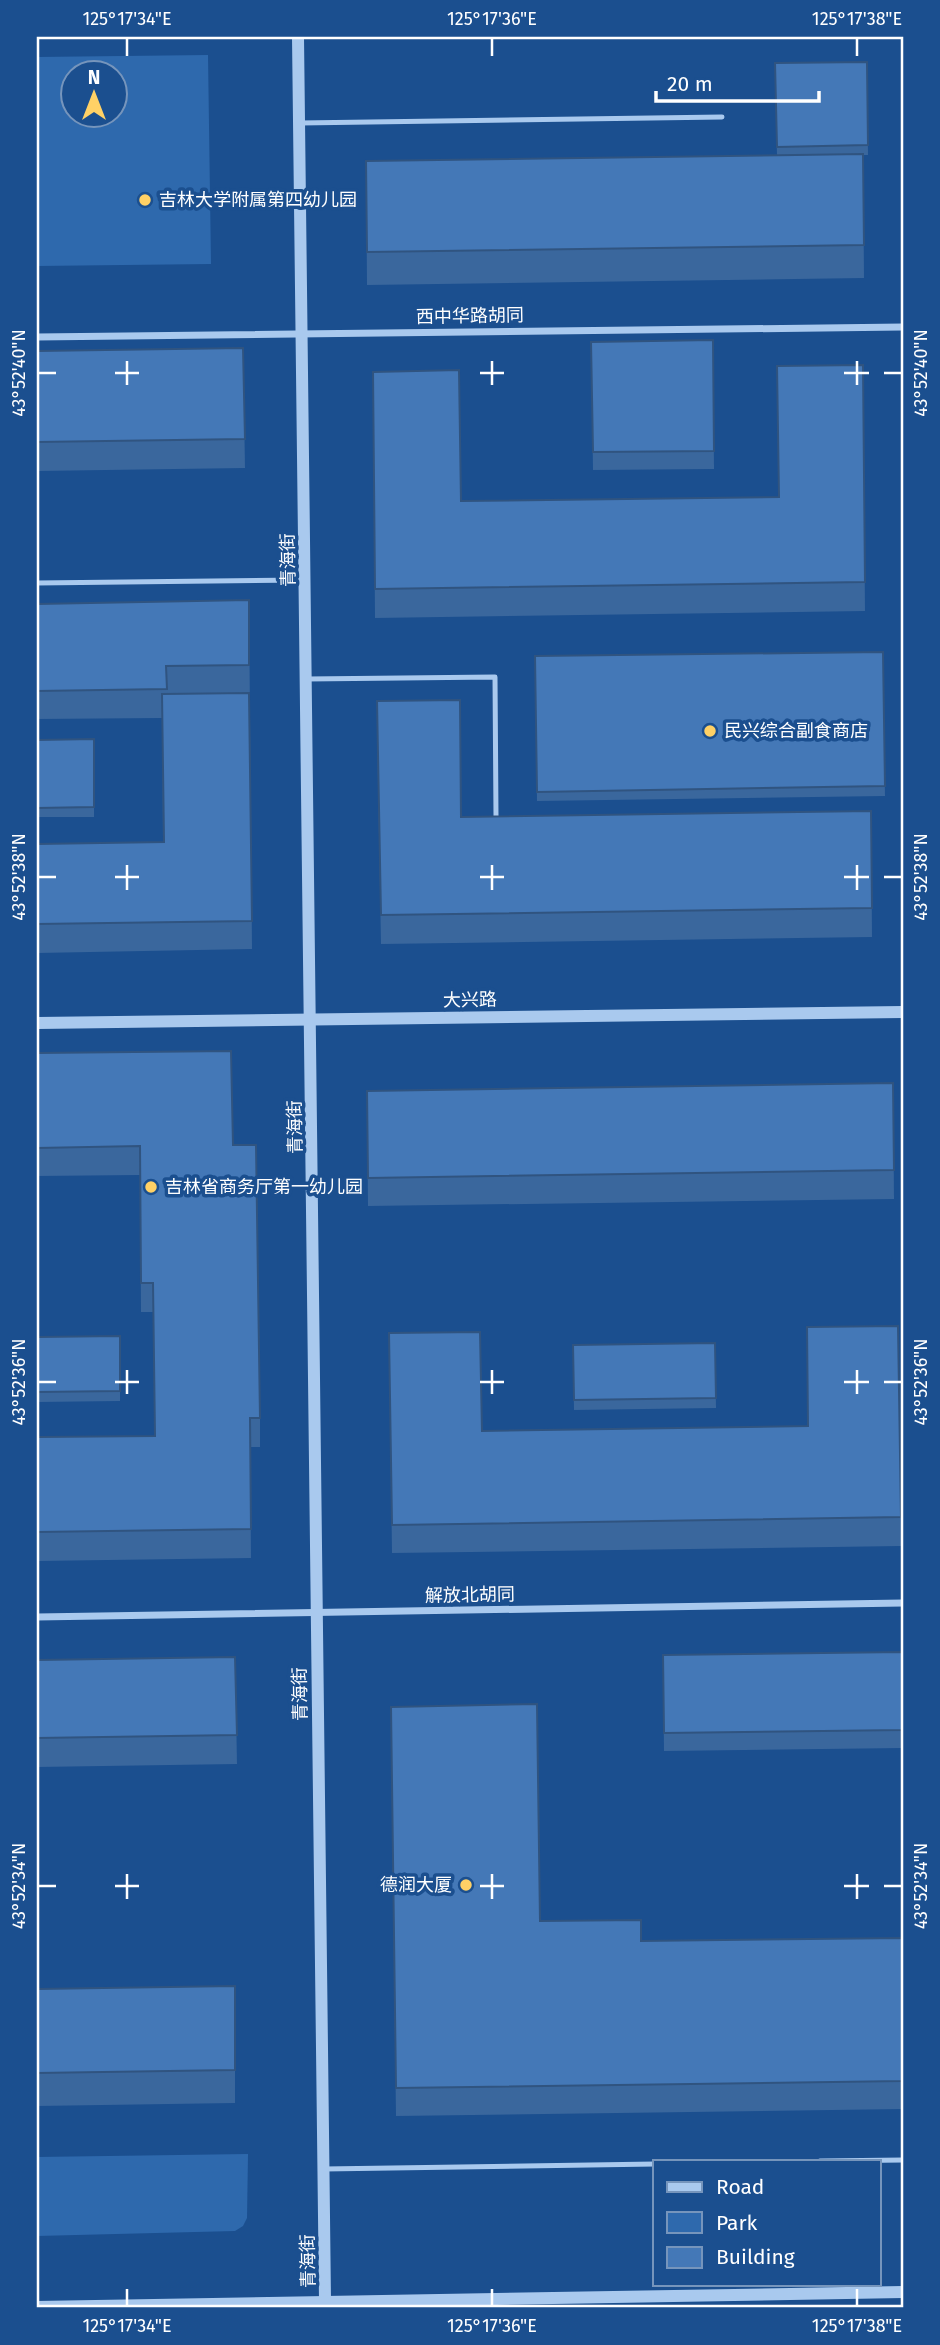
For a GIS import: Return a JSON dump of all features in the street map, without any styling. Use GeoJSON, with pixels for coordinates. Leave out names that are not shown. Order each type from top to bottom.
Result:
{"type":"FeatureCollection","features":[{"type":"Feature","properties":{"kind":"street","name":"青海街"},"geometry":{"type":"LineString","coordinates":[[299,37],[325,2300]]}},
{"type":"Feature","properties":{"kind":"street","name":"西中华路胡同"},"geometry":{"type":"LineString","coordinates":[[37,337],[903,327]]}},
{"type":"Feature","properties":{"kind":"street","name":"大兴路"},"geometry":{"type":"LineString","coordinates":[[37,1023],[903,1012]]}},
{"type":"Feature","properties":{"kind":"street","name":"解放北胡同"},"geometry":{"type":"LineString","coordinates":[[37,1617],[903,1603]]}},
{"type":"Feature","properties":{"kind":"street"},"geometry":{"type":"LineString","coordinates":[[37,2306],[903,2292]]}},
{"type":"Feature","properties":{"kind":"lane"},"geometry":{"type":"LineString","coordinates":[[300,123],[722,117]]}},
{"type":"Feature","properties":{"kind":"lane"},"geometry":{"type":"LineString","coordinates":[[37,583],[306,580]]}},
{"type":"Feature","properties":{"kind":"lane"},"geometry":{"type":"LineString","coordinates":[[307,679],[495,677],[496,816]]}},
{"type":"Feature","properties":{"kind":"lane"},"geometry":{"type":"LineString","coordinates":[[880,2160],[903,2160]]}},
{"type":"Feature","properties":{"kind":"lane"},"geometry":{"type":"LineString","coordinates":[[324,2169],[653,2164]]}},
{"type":"Feature","properties":{"kind":"green space","name":"吉林大学附属第四幼儿园"},"geometry":{"type":"Polygon","coordinates":[[[208,55],[211,264],[37,266],[37,57],[208,55]]]}},
{"type":"Feature","properties":{"kind":"green space"},"geometry":{"type":"Polygon","coordinates":[[[248,2154],[247,2218],[243,2226],[235,2231],[37,2236],[37,2157],[248,2154]]]}},
{"type":"Feature","properties":{"kind":"building"},"geometry":{"type":"Polygon","coordinates":[[[867,62],[868,145],[777,147],[775,63],[867,62]]]}},
{"type":"Feature","properties":{"kind":"building"},"geometry":{"type":"Polygon","coordinates":[[[863,154],[864,245],[367,252],[366,161],[863,154]]]}},
{"type":"Feature","properties":{"kind":"building"},"geometry":{"type":"Polygon","coordinates":[[[713,340],[714,451],[593,452],[591,342],[713,340]]]}},
{"type":"Feature","properties":{"kind":"building"},"geometry":{"type":"Polygon","coordinates":[[[243,348],[245,439],[37,442],[37,351],[243,348]]]}},
{"type":"Feature","properties":{"kind":"building"},"geometry":{"type":"Polygon","coordinates":[[[863,365],[865,582],[375,589],[373,372],[459,370],[461,501],[779,497],[777,366],[863,365]]]}},
{"type":"Feature","properties":{"kind":"building"},"geometry":{"type":"Polygon","coordinates":[[[249,600],[249,665],[166,666],[167,689],[37,691],[37,604],[249,600]]]}},
{"type":"Feature","properties":{"kind":"building","name":"民兴综合副食商店"},"geometry":{"type":"Polygon","coordinates":[[[883,652],[885,786],[537,792],[535,656],[883,652]]]}},
{"type":"Feature","properties":{"kind":"building"},"geometry":{"type":"Polygon","coordinates":[[[249,693],[252,921],[37,924],[37,844],[164,842],[162,694],[249,693]]]}},
{"type":"Feature","properties":{"kind":"building"},"geometry":{"type":"Polygon","coordinates":[[[460,700],[461,817],[871,811],[872,908],[381,915],[377,701],[460,700]]]}},
{"type":"Feature","properties":{"kind":"building"},"geometry":{"type":"Polygon","coordinates":[[[94,739],[94,807],[37,808],[37,740],[94,739]]]}},
{"type":"Feature","properties":{"kind":"building"},"geometry":{"type":"Polygon","coordinates":[[[231,1051],[233,1145],[256,1145],[260,1418],[250,1418],[251,1529],[37,1532],[37,1437],[155,1436],[153,1283],[141,1283],[140,1146],[37,1148],[37,1053],[231,1051]]]}},
{"type":"Feature","properties":{"kind":"building"},"geometry":{"type":"Polygon","coordinates":[[[893,1083],[894,1170],[368,1178],[367,1091],[893,1083]]]}},
{"type":"Feature","properties":{"kind":"building"},"geometry":{"type":"Polygon","coordinates":[[[898,1326],[901,1517],[392,1525],[389,1333],[480,1332],[482,1431],[808,1426],[807,1327],[898,1326]]]}},
{"type":"Feature","properties":{"kind":"building"},"geometry":{"type":"Polygon","coordinates":[[[120,1336],[120,1391],[37,1392],[37,1337],[120,1336]]]}},
{"type":"Feature","properties":{"kind":"building"},"geometry":{"type":"Polygon","coordinates":[[[715,1343],[716,1398],[574,1400],[573,1345],[715,1343]]]}},
{"type":"Feature","properties":{"kind":"building"},"geometry":{"type":"Polygon","coordinates":[[[903,1652],[903,1730],[664,1733],[663,1655],[903,1652]]]}},
{"type":"Feature","properties":{"kind":"building"},"geometry":{"type":"Polygon","coordinates":[[[235,1657],[237,1735],[37,1738],[37,1660],[235,1657]]]}},
{"type":"Feature","properties":{"kind":"building","name":"德润大厦"},"geometry":{"type":"Polygon","coordinates":[[[537,1704],[540,1921],[641,1920],[641,1941],[903,1938],[903,2081],[396,2088],[391,1707],[537,1704]]]}},
{"type":"Feature","properties":{"kind":"building"},"geometry":{"type":"Polygon","coordinates":[[[235,1986],[235,2070],[37,2073],[37,1989],[235,1986]]]}},
{"type":"Feature","properties":{"kind":"place","name":"吉林大学附属第四幼儿园"},"geometry":{"type":"Point","coordinates":[145,200]}},
{"type":"Feature","properties":{"kind":"place","name":"民兴综合副食商店"},"geometry":{"type":"Point","coordinates":[710,731]}},
{"type":"Feature","properties":{"kind":"place","name":"吉林省商务厅第一幼儿园"},"geometry":{"type":"Point","coordinates":[151,1187]}},
{"type":"Feature","properties":{"kind":"place","name":"德润大厦"},"geometry":{"type":"Point","coordinates":[466,1885]}}]}
